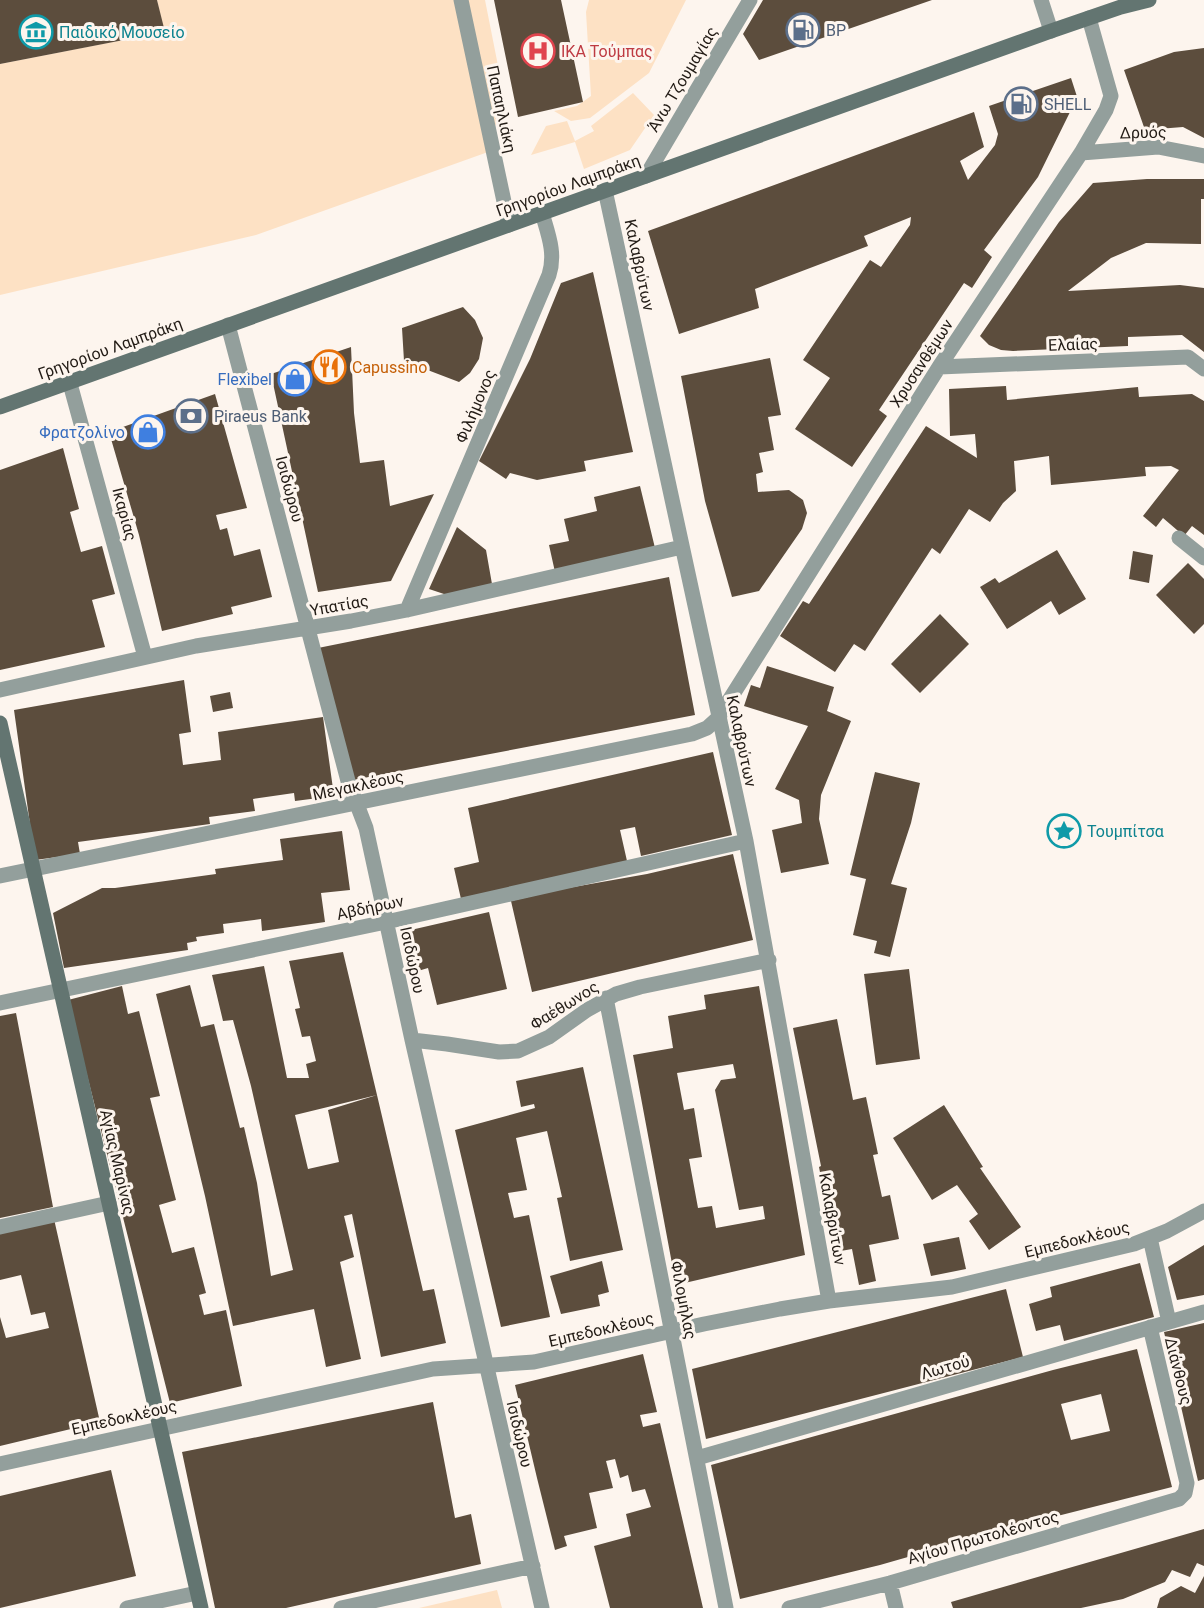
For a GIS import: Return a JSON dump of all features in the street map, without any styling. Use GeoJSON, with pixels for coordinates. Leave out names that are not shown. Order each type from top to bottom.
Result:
{"type":"FeatureCollection","features":[{"type":"Feature","properties":{"kind":"main road","name":"Γρηγορίου Λαμπράκη"},"geometry":{"type":"LineString","coordinates":[[0,407],[69,380],[1051,31],[1149,0]]}},
{"type":"Feature","properties":{"kind":"main road","name":"Αγίας Μαρίνας"},"geometry":{"type":"LineString","coordinates":[[0,723],[201,1608]]}},
{"type":"Feature","properties":{"kind":"street","name":"Παπαηλιάκη"},"geometry":{"type":"LineString","coordinates":[[461,0],[509,225]]}},
{"type":"Feature","properties":{"kind":"street","name":"Άνω Τζουμαγίας"},"geometry":{"type":"LineString","coordinates":[[646,176],[750,0]]}},
{"type":"Feature","properties":{"kind":"street"},"geometry":{"type":"LineString","coordinates":[[1041,0],[1051,31]]}},
{"type":"Feature","properties":{"kind":"street","name":"Χρυσανθέμων"},"geometry":{"type":"LineString","coordinates":[[718,718],[939,368],[1107,110],[1111,96],[1089,18]]}},
{"type":"Feature","properties":{"kind":"street","name":"Δρυός"},"geometry":{"type":"LineString","coordinates":[[1081,153],[1158,147],[1204,156]]}},
{"type":"Feature","properties":{"kind":"street","name":"Καλαβρύτων"},"geometry":{"type":"LineString","coordinates":[[605,190],[746,841],[830,1301]]}},
{"type":"Feature","properties":{"kind":"street","name":"Φιλήμονος"},"geometry":{"type":"LineString","coordinates":[[407,610],[549,275],[552,266],[552,249],[542,213]]}},
{"type":"Feature","properties":{"kind":"street","name":"Ισιδώρου"},"geometry":{"type":"LineString","coordinates":[[228,325],[348,781],[366,828],[542,1608]]}},
{"type":"Feature","properties":{"kind":"street","name":"Ελαίας"},"geometry":{"type":"LineString","coordinates":[[939,368],[1188,357],[1204,369]]}},
{"type":"Feature","properties":{"kind":"street","name":"Ικαρίας"},"geometry":{"type":"LineString","coordinates":[[69,380],[145,657]]}},
{"type":"Feature","properties":{"kind":"street"},"geometry":{"type":"LineString","coordinates":[[1179,538],[1204,558]]}},
{"type":"Feature","properties":{"kind":"street","name":"Υπατίας"},"geometry":{"type":"LineString","coordinates":[[0,690],[196,646],[407,610],[682,547]]}},
{"type":"Feature","properties":{"kind":"street","name":"Μεγακλέους"},"geometry":{"type":"LineString","coordinates":[[0,876],[693,734],[707,728],[718,718]]}},
{"type":"Feature","properties":{"kind":"street","name":"Αβδήρων"},"geometry":{"type":"LineString","coordinates":[[0,1004],[386,922],[746,841]]}},
{"type":"Feature","properties":{"kind":"street","name":"Φαέθωνος"},"geometry":{"type":"LineString","coordinates":[[412,1040],[499,1052],[518,1051],[549,1037],[606,998],[640,987],[769,960]]}},
{"type":"Feature","properties":{"kind":"street","name":"Φιλομήλας"},"geometry":{"type":"LineString","coordinates":[[606,998],[726,1608]]}},
{"type":"Feature","properties":{"kind":"street"},"geometry":{"type":"LineString","coordinates":[[0,1227],[109,1203]]}},
{"type":"Feature","properties":{"kind":"street","name":"Εμπεδοκλέους"},"geometry":{"type":"LineString","coordinates":[[0,1464],[433,1369],[534,1362],[672,1331],[830,1301],[951,1287],[1108,1251],[1150,1238],[1204,1211]]}},
{"type":"Feature","properties":{"kind":"street","name":"Διάνθους"},"geometry":{"type":"LineString","coordinates":[[1150,1238],[1169,1322]]}},
{"type":"Feature","properties":{"kind":"street","name":"Λωτού"},"geometry":{"type":"LineString","coordinates":[[697,1458],[1204,1312]]}},
{"type":"Feature","properties":{"kind":"street","name":"Διάνθους"},"geometry":{"type":"LineString","coordinates":[[1150,1327],[1187,1479],[1185,1493]]}},
{"type":"Feature","properties":{"kind":"street","name":"Αγίου Πρωτολέοντος"},"geometry":{"type":"LineString","coordinates":[[789,1608],[890,1582],[1170,1502],[1179,1499],[1185,1493]]}},
{"type":"Feature","properties":{"kind":"street"},"geometry":{"type":"LineString","coordinates":[[341,1608],[533,1566]]}},
{"type":"Feature","properties":{"kind":"street"},"geometry":{"type":"LineString","coordinates":[[890,1582],[896,1608]]}},
{"type":"Feature","properties":{"kind":"street"},"geometry":{"type":"LineString","coordinates":[[127,1608],[197,1593]]}},
{"type":"Feature","properties":{"kind":"shaded area"},"geometry":{"type":"Polygon","coordinates":[[[157,0],[456,0],[488,152],[256,235],[0,295],[0,64],[164,32],[157,0]]]}},
{"type":"Feature","properties":{"kind":"shaded area"},"geometry":{"type":"Polygon","coordinates":[[[465,0],[485,0],[505,101],[493,131],[465,0]]]}},
{"type":"Feature","properties":{"kind":"shaded area"},"geometry":{"type":"Polygon","coordinates":[[[589,0],[686,0],[649,73],[590,118],[571,121],[554,111],[577,106],[591,96],[586,12],[589,0]]]}},
{"type":"Feature","properties":{"kind":"shaded area"},"geometry":{"type":"Polygon","coordinates":[[[633,93],[654,115],[630,150],[584,169],[575,142],[531,155],[546,126],[567,121],[575,141],[594,131],[591,126],[633,93]]]}},
{"type":"Feature","properties":{"kind":"shaded area"},"geometry":{"type":"Polygon","coordinates":[[[497,1590],[502,1608],[419,1608],[497,1590]]]}},
{"type":"Feature","properties":{"kind":"building"},"geometry":{"type":"Polygon","coordinates":[[[0,0],[157,0],[165,32],[0,64],[0,0]]]}},
{"type":"Feature","properties":{"kind":"building","name":"ΙΚΑ Τούμπας"},"geometry":{"type":"Polygon","coordinates":[[[494,0],[561,0],[583,102],[518,117],[494,0]]]}},
{"type":"Feature","properties":{"kind":"building"},"geometry":{"type":"Polygon","coordinates":[[[763,0],[932,0],[759,60],[743,34],[763,0]]]}},
{"type":"Feature","properties":{"kind":"building"},"geometry":{"type":"Polygon","coordinates":[[[1204,48],[1204,138],[1183,127],[1145,130],[1124,70],[1174,52],[1204,48]]]}},
{"type":"Feature","properties":{"kind":"building"},"geometry":{"type":"Polygon","coordinates":[[[1071,78],[1081,109],[1070,112],[1038,177],[984,250],[992,257],[972,288],[964,283],[879,410],[887,416],[852,467],[795,429],[830,378],[803,360],[870,260],[881,267],[910,225],[911,217],[864,236],[868,246],[755,289],[759,308],[679,334],[648,231],[974,112],[984,147],[960,161],[968,180],[995,145],[998,134],[989,106],[1071,78]]]}},
{"type":"Feature","properties":{"kind":"building"},"geometry":{"type":"Polygon","coordinates":[[[1147,179],[1204,179],[1204,199],[1201,199],[1201,244],[1146,243],[1111,258],[1068,291],[1180,285],[1204,288],[1204,352],[1182,335],[1128,337],[1128,346],[1013,351],[1001,350],[989,345],[980,336],[1059,222],[1093,183],[1147,179]]]}},
{"type":"Feature","properties":{"kind":"building"},"geometry":{"type":"Polygon","coordinates":[[[593,272],[633,452],[584,461],[586,471],[537,480],[510,473],[506,479],[479,461],[530,359],[561,283],[593,272]]]}},
{"type":"Feature","properties":{"kind":"building"},"geometry":{"type":"Polygon","coordinates":[[[463,307],[475,320],[483,338],[479,359],[470,373],[459,382],[404,361],[402,328],[463,307]]]}},
{"type":"Feature","properties":{"kind":"building"},"geometry":{"type":"Polygon","coordinates":[[[351,347],[354,413],[360,463],[384,460],[390,506],[434,494],[391,581],[318,592],[271,374],[351,347]]]}},
{"type":"Feature","properties":{"kind":"building"},"geometry":{"type":"Polygon","coordinates":[[[770,358],[781,415],[768,417],[774,450],[759,453],[763,472],[756,474],[758,492],[789,490],[803,500],[807,513],[802,529],[759,591],[732,597],[705,501],[681,376],[770,358]]]}},
{"type":"Feature","properties":{"kind":"building"},"geometry":{"type":"Polygon","coordinates":[[[1006,386],[1007,400],[1138,387],[1139,397],[1192,394],[1204,401],[1204,535],[1192,526],[1184,536],[1163,518],[1156,527],[1143,516],[1179,470],[1171,466],[1145,467],[1146,476],[1051,485],[1049,456],[1014,461],[1016,491],[1003,503],[990,522],[969,509],[940,554],[932,548],[865,651],[854,644],[835,672],[780,636],[803,601],[809,604],[926,426],[977,458],[975,434],[950,436],[949,389],[1006,386]]]}},
{"type":"Feature","properties":{"kind":"building"},"geometry":{"type":"Polygon","coordinates":[[[215,394],[247,508],[216,515],[220,530],[227,528],[234,556],[260,549],[272,597],[231,607],[233,614],[162,631],[139,535],[109,432],[215,394]]]}},
{"type":"Feature","properties":{"kind":"building"},"geometry":{"type":"Polygon","coordinates":[[[63,448],[79,509],[70,512],[81,552],[102,546],[115,594],[92,600],[105,647],[0,670],[0,470],[63,448]]]}},
{"type":"Feature","properties":{"kind":"building"},"geometry":{"type":"Polygon","coordinates":[[[640,486],[655,548],[555,572],[549,545],[569,541],[564,519],[597,511],[594,497],[640,486]]]}},
{"type":"Feature","properties":{"kind":"building"},"geometry":{"type":"Polygon","coordinates":[[[457,527],[486,550],[492,584],[453,597],[429,589],[457,527]]]}},
{"type":"Feature","properties":{"kind":"building"},"geometry":{"type":"Polygon","coordinates":[[[1057,550],[1086,599],[1059,615],[1051,601],[1007,629],[980,587],[995,578],[999,583],[1057,550]]]}},
{"type":"Feature","properties":{"kind":"building"},"geometry":{"type":"Polygon","coordinates":[[[1133,551],[1153,555],[1149,583],[1129,579],[1133,551]]]}},
{"type":"Feature","properties":{"kind":"building"},"geometry":{"type":"Polygon","coordinates":[[[1188,563],[1204,579],[1204,624],[1194,634],[1156,595],[1188,563]]]}},
{"type":"Feature","properties":{"kind":"building"},"geometry":{"type":"Polygon","coordinates":[[[669,577],[695,715],[353,780],[318,648],[669,577]]]}},
{"type":"Feature","properties":{"kind":"building"},"geometry":{"type":"Polygon","coordinates":[[[940,614],[969,644],[920,693],[891,664],[940,614]]]}},
{"type":"Feature","properties":{"kind":"building"},"geometry":{"type":"Polygon","coordinates":[[[767,666],[834,687],[827,711],[851,721],[821,795],[819,819],[829,864],[781,873],[772,830],[802,823],[799,800],[775,789],[808,726],[744,706],[751,685],[760,688],[767,666]]]}},
{"type":"Feature","properties":{"kind":"building"},"geometry":{"type":"Polygon","coordinates":[[[184,680],[191,732],[179,734],[183,765],[221,760],[218,732],[323,717],[334,796],[295,801],[294,793],[253,799],[255,811],[209,817],[210,824],[78,842],[80,854],[35,860],[14,710],[184,680]]]}},
{"type":"Feature","properties":{"kind":"building"},"geometry":{"type":"Polygon","coordinates":[[[230,692],[233,708],[213,712],[210,696],[230,692]]]}},
{"type":"Feature","properties":{"kind":"building"},"geometry":{"type":"Polygon","coordinates":[[[713,752],[732,835],[641,856],[635,827],[620,830],[627,861],[461,899],[454,868],[479,862],[468,808],[713,752]]]}},
{"type":"Feature","properties":{"kind":"building"},"geometry":{"type":"Polygon","coordinates":[[[875,772],[920,783],[911,823],[891,884],[907,888],[890,957],[874,953],[877,941],[853,935],[866,879],[850,875],[875,772]]]}},
{"type":"Feature","properties":{"kind":"building"},"geometry":{"type":"Polygon","coordinates":[[[342,831],[350,890],[321,893],[325,922],[262,931],[261,919],[223,924],[224,933],[196,937],[197,941],[187,943],[188,950],[64,968],[53,913],[102,888],[216,874],[215,869],[283,860],[280,839],[342,831]]]}},
{"type":"Feature","properties":{"kind":"building"},"geometry":{"type":"Polygon","coordinates":[[[733,854],[753,940],[532,992],[511,901],[733,854]]]}},
{"type":"Feature","properties":{"kind":"building"},"geometry":{"type":"Polygon","coordinates":[[[489,912],[507,989],[437,1005],[428,968],[411,973],[402,932],[489,912]]]}},
{"type":"Feature","properties":{"kind":"building"},"geometry":{"type":"Polygon","coordinates":[[[343,952],[377,1095],[423,1291],[434,1289],[446,1343],[381,1357],[352,1214],[344,1216],[354,1257],[340,1262],[361,1359],[326,1367],[314,1309],[233,1326],[205,1196],[156,994],[190,985],[201,1027],[214,1024],[240,1128],[244,1127],[257,1183],[271,1276],[293,1270],[251,1086],[233,1020],[223,1021],[212,975],[264,966],[287,1078],[309,1078],[306,1064],[316,1061],[310,1036],[302,1037],[295,1009],[300,1008],[289,961],[343,952]],[[377,1095],[295,1115],[308,1169],[339,1162],[328,1110],[377,1095]]]}},
{"type":"Feature","properties":{"kind":"building"},"geometry":{"type":"Polygon","coordinates":[[[909,969],[920,1059],[876,1065],[864,974],[909,969]]]}},
{"type":"Feature","properties":{"kind":"building"},"geometry":{"type":"Polygon","coordinates":[[[122,986],[128,1014],[139,1011],[160,1096],[150,1098],[176,1200],[159,1205],[172,1253],[194,1247],[206,1293],[199,1295],[204,1315],[226,1310],[242,1386],[170,1403],[68,1000],[122,986]]]}},
{"type":"Feature","properties":{"kind":"building"},"geometry":{"type":"Polygon","coordinates":[[[759,986],[805,1255],[676,1285],[633,1055],[673,1048],[668,1016],[706,1009],[704,995],[759,986]],[[733,1064],[677,1073],[684,1110],[694,1108],[702,1157],[689,1159],[698,1208],[712,1206],[716,1228],[765,1219],[763,1206],[739,1210],[715,1090],[721,1080],[736,1078],[733,1064]]]}},
{"type":"Feature","properties":{"kind":"building"},"geometry":{"type":"Polygon","coordinates":[[[16,1013],[53,1207],[0,1218],[0,1016],[16,1013]]]}},
{"type":"Feature","properties":{"kind":"building"},"geometry":{"type":"Polygon","coordinates":[[[837,1019],[853,1100],[866,1097],[878,1154],[873,1155],[882,1197],[890,1195],[899,1239],[869,1245],[876,1281],[859,1285],[852,1249],[835,1252],[819,1167],[821,1166],[793,1028],[837,1019]]]}},
{"type":"Feature","properties":{"kind":"building"},"geometry":{"type":"Polygon","coordinates":[[[583,1067],[623,1250],[570,1261],[557,1198],[562,1197],[547,1131],[516,1138],[527,1190],[508,1193],[514,1218],[529,1215],[550,1317],[501,1327],[455,1130],[535,1108],[534,1104],[521,1107],[516,1081],[583,1067]]]}},
{"type":"Feature","properties":{"kind":"building"},"geometry":{"type":"Polygon","coordinates":[[[944,1105],[983,1167],[980,1168],[1021,1227],[989,1250],[969,1221],[978,1214],[957,1185],[932,1200],[893,1138],[944,1105]]]}},
{"type":"Feature","properties":{"kind":"building"},"geometry":{"type":"Polygon","coordinates":[[[54,1219],[100,1422],[0,1446],[0,1317],[6,1338],[49,1328],[45,1312],[31,1315],[21,1275],[0,1280],[0,1231],[54,1219]]]}},
{"type":"Feature","properties":{"kind":"building"},"geometry":{"type":"Polygon","coordinates":[[[959,1237],[966,1269],[931,1276],[923,1244],[959,1237]]]}},
{"type":"Feature","properties":{"kind":"building"},"geometry":{"type":"Polygon","coordinates":[[[1204,1245],[1204,1295],[1177,1300],[1168,1267],[1204,1245]]]}},
{"type":"Feature","properties":{"kind":"building"},"geometry":{"type":"Polygon","coordinates":[[[602,1261],[609,1292],[598,1295],[600,1306],[561,1314],[550,1276],[602,1261]]]}},
{"type":"Feature","properties":{"kind":"building"},"geometry":{"type":"Polygon","coordinates":[[[1140,1263],[1154,1317],[1064,1341],[1060,1325],[1036,1331],[1029,1304],[1052,1297],[1050,1287],[1140,1263]]]}},
{"type":"Feature","properties":{"kind":"building"},"geometry":{"type":"Polygon","coordinates":[[[1006,1289],[1023,1357],[706,1439],[692,1369],[1006,1289]]]}},
{"type":"Feature","properties":{"kind":"building"},"geometry":{"type":"Polygon","coordinates":[[[1204,1323],[1204,1479],[1198,1481],[1164,1332],[1204,1323]]]}},
{"type":"Feature","properties":{"kind":"building"},"geometry":{"type":"Polygon","coordinates":[[[1137,1349],[1172,1487],[1002,1530],[880,1565],[740,1599],[711,1465],[1053,1370],[1137,1349]],[[1101,1394],[1061,1404],[1071,1440],[1110,1431],[1101,1394]]]}},
{"type":"Feature","properties":{"kind":"building"},"geometry":{"type":"Polygon","coordinates":[[[643,1354],[657,1412],[640,1415],[643,1427],[660,1423],[703,1608],[610,1608],[594,1546],[631,1536],[626,1514],[651,1507],[645,1489],[632,1492],[628,1475],[620,1478],[615,1459],[606,1461],[613,1488],[589,1493],[597,1528],[564,1536],[567,1546],[555,1550],[515,1385],[643,1354]]]}},
{"type":"Feature","properties":{"kind":"building"},"geometry":{"type":"Polygon","coordinates":[[[433,1402],[455,1518],[471,1514],[481,1564],[286,1608],[215,1608],[182,1452],[433,1402]]]}},
{"type":"Feature","properties":{"kind":"building"},"geometry":{"type":"Polygon","coordinates":[[[111,1470],[136,1576],[0,1608],[0,1496],[111,1470]]]}},
{"type":"Feature","properties":{"kind":"building"},"geometry":{"type":"Polygon","coordinates":[[[1204,1529],[1204,1566],[1197,1563],[1190,1577],[1172,1570],[1165,1582],[1123,1599],[1081,1608],[953,1608],[951,1602],[1204,1529]]]}},
{"type":"Feature","properties":{"kind":"building"},"geometry":{"type":"Polygon","coordinates":[[[1204,1576],[1204,1608],[1157,1608],[1160,1598],[1181,1586],[1195,1593],[1204,1576]]]}},
{"type":"Feature","properties":{"kind":"place","name":"BP"},"geometry":{"type":"Point","coordinates":[803,30]}},
{"type":"Feature","properties":{"kind":"place","name":"Παιδικό Μουσείο"},"geometry":{"type":"Point","coordinates":[36,32]}},
{"type":"Feature","properties":{"kind":"place","name":"ΙΚΑ Τούμπας"},"geometry":{"type":"Point","coordinates":[538,51]}},
{"type":"Feature","properties":{"kind":"place","name":"SHELL"},"geometry":{"type":"Point","coordinates":[1021,104]}},
{"type":"Feature","properties":{"kind":"place","name":"Capussino"},"geometry":{"type":"Point","coordinates":[329,367]}},
{"type":"Feature","properties":{"kind":"place","name":"Flexibel"},"geometry":{"type":"Point","coordinates":[295,379]}},
{"type":"Feature","properties":{"kind":"place","name":"Piraeus Bank"},"geometry":{"type":"Point","coordinates":[191,416]}},
{"type":"Feature","properties":{"kind":"place","name":"Φρατζολίνο"},"geometry":{"type":"Point","coordinates":[148,432]}},
{"type":"Feature","properties":{"kind":"place","name":"Τουμπίτσα"},"geometry":{"type":"Point","coordinates":[1064,831]}}]}
